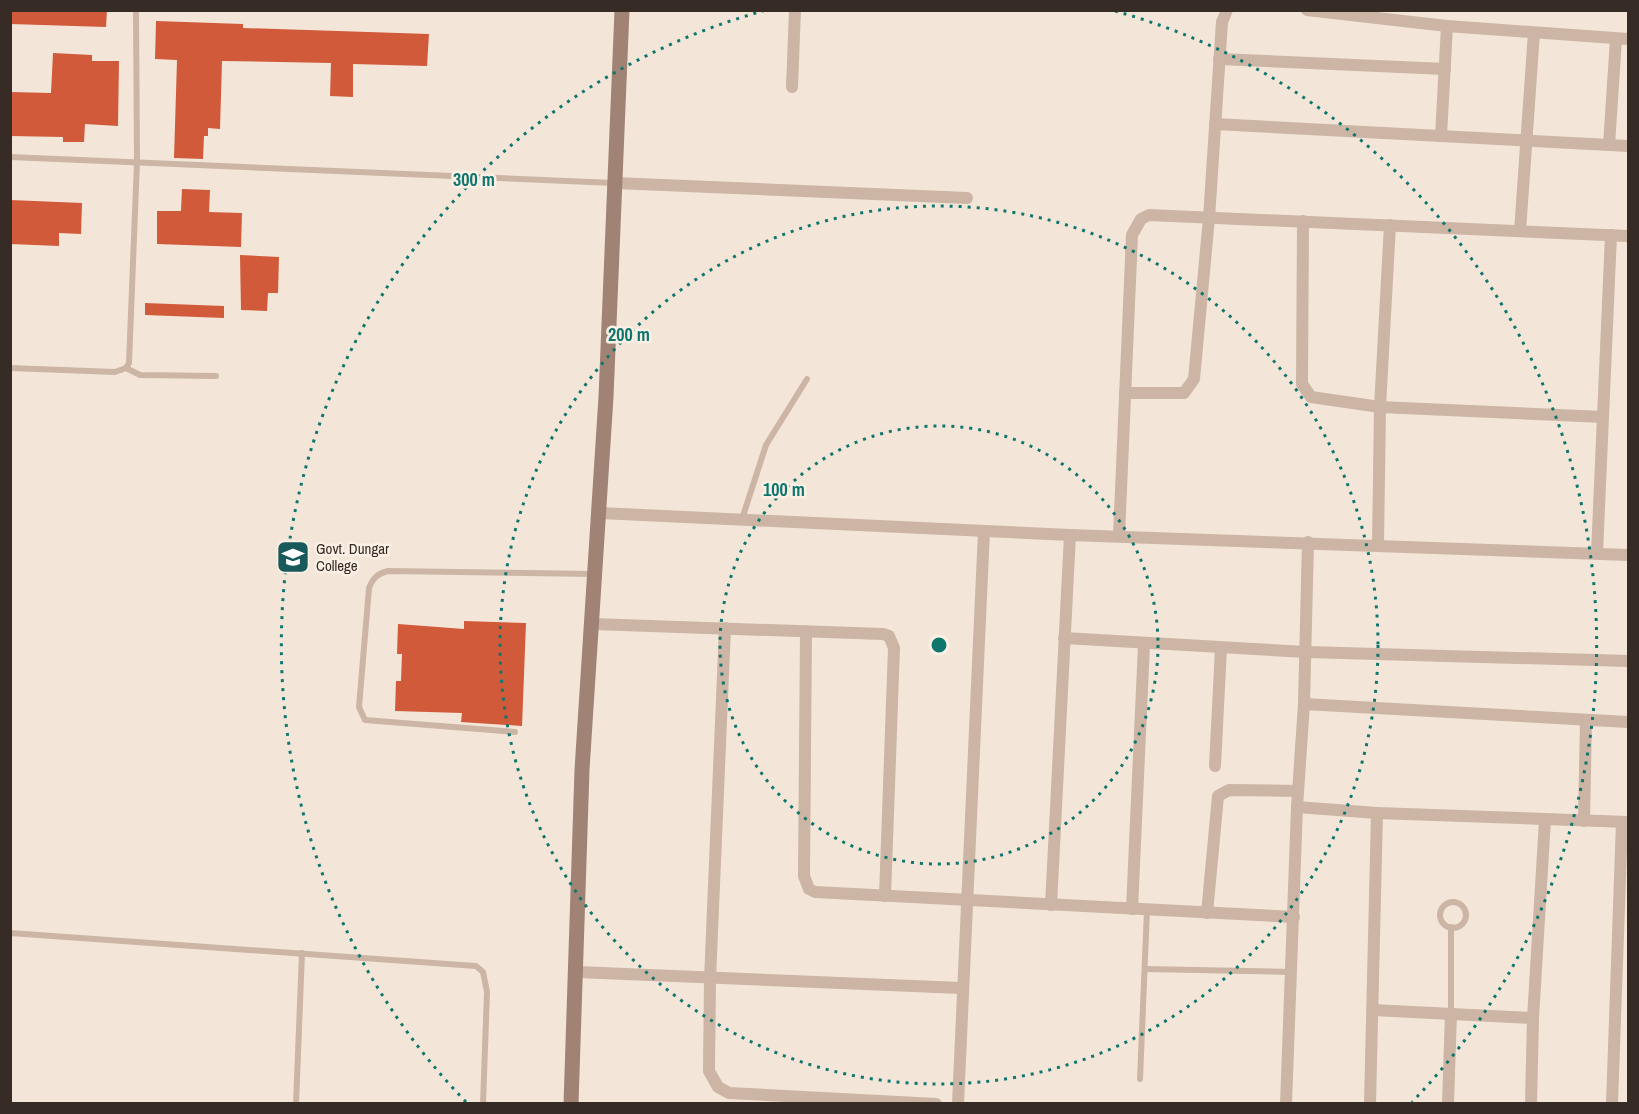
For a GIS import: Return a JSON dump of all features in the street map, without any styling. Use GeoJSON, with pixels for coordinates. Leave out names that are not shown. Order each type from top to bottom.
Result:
{"type":"FeatureCollection","features":[{"type":"Feature","properties":{"kind":"street"},"geometry":{"type":"LineString","coordinates":[[571,1104],[582,770],[600,513],[622,10]]}},
{"type":"Feature","properties":{"kind":"street"},"geometry":{"type":"LineString","coordinates":[[792,87],[795,10]]}},
{"type":"Feature","properties":{"kind":"street"},"geometry":{"type":"LineString","coordinates":[[1125,393],[1184,393],[1194,379],[1209,218],[1222,22],[1227,10]]}},
{"type":"Feature","properties":{"kind":"street"},"geometry":{"type":"LineString","coordinates":[[1307,10],[1448,26],[1622,39],[1609,145]]}},
{"type":"Feature","properties":{"kind":"street"},"geometry":{"type":"LineString","coordinates":[[1441,136],[1448,26]]}},
{"type":"Feature","properties":{"kind":"street"},"geometry":{"type":"LineString","coordinates":[[1520,231],[1534,33]]}},
{"type":"Feature","properties":{"kind":"street"},"geometry":{"type":"LineString","coordinates":[[1219,59],[1445,69]]}},
{"type":"Feature","properties":{"kind":"street"},"geometry":{"type":"LineString","coordinates":[[1215,124],[1629,146]]}},
{"type":"Feature","properties":{"kind":"street"},"geometry":{"type":"LineString","coordinates":[[615,183],[967,198]]}},
{"type":"Feature","properties":{"kind":"street"},"geometry":{"type":"LineString","coordinates":[[1119,536],[1132,235],[1141,219],[1149,215],[1629,236]]}},
{"type":"Feature","properties":{"kind":"street"},"geometry":{"type":"LineString","coordinates":[[1303,222],[1302,384],[1311,397],[1326,401],[1380,407],[1603,417]]}},
{"type":"Feature","properties":{"kind":"street"},"geometry":{"type":"LineString","coordinates":[[1378,545],[1380,407],[1390,225]]}},
{"type":"Feature","properties":{"kind":"street"},"geometry":{"type":"LineString","coordinates":[[1597,554],[1611,235]]}},
{"type":"Feature","properties":{"kind":"street"},"geometry":{"type":"LineString","coordinates":[[600,513],[1070,535],[1629,555]]}},
{"type":"Feature","properties":{"kind":"street"},"geometry":{"type":"LineString","coordinates":[[958,1104],[961,988],[984,531]]}},
{"type":"Feature","properties":{"kind":"street"},"geometry":{"type":"LineString","coordinates":[[1051,905],[1070,535]]}},
{"type":"Feature","properties":{"kind":"street"},"geometry":{"type":"LineString","coordinates":[[1286,1104],[1297,807],[1304,704],[1308,542]]}},
{"type":"Feature","properties":{"kind":"street"},"geometry":{"type":"LineString","coordinates":[[593,624],[883,634],[893,642],[885,896]]}},
{"type":"Feature","properties":{"kind":"street"},"geometry":{"type":"LineString","coordinates":[[725,628],[710,979],[709,1071],[718,1087],[729,1093],[936,1104]]}},
{"type":"Feature","properties":{"kind":"street"},"geometry":{"type":"LineString","coordinates":[[806,631],[805,884],[815,892],[1294,916]]}},
{"type":"Feature","properties":{"kind":"street"},"geometry":{"type":"LineString","coordinates":[[1064,638],[1144,645],[1306,652],[1629,661]]}},
{"type":"Feature","properties":{"kind":"street"},"geometry":{"type":"LineString","coordinates":[[1132,909],[1144,645]]}},
{"type":"Feature","properties":{"kind":"street"},"geometry":{"type":"LineString","coordinates":[[1215,766],[1221,648]]}},
{"type":"Feature","properties":{"kind":"street"},"geometry":{"type":"LineString","coordinates":[[1304,704],[1629,722]]}},
{"type":"Feature","properties":{"kind":"street"},"geometry":{"type":"LineString","coordinates":[[1584,821],[1586,720]]}},
{"type":"Feature","properties":{"kind":"street"},"geometry":{"type":"LineString","coordinates":[[1207,913],[1218,796],[1229,790],[1298,791]]}},
{"type":"Feature","properties":{"kind":"street"},"geometry":{"type":"LineString","coordinates":[[1297,807],[1377,813],[1625,822],[1612,1104]]}},
{"type":"Feature","properties":{"kind":"street"},"geometry":{"type":"LineString","coordinates":[[1370,1104],[1377,813]]}},
{"type":"Feature","properties":{"kind":"street"},"geometry":{"type":"LineString","coordinates":[[1531,1104],[1533,1018],[1545,820]]}},
{"type":"Feature","properties":{"kind":"street"},"geometry":{"type":"LineString","coordinates":[[577,972],[961,988]]}},
{"type":"Feature","properties":{"kind":"street"},"geometry":{"type":"LineString","coordinates":[[1373,1010],[1533,1018]]}},
{"type":"Feature","properties":{"kind":"street"},"geometry":{"type":"LineString","coordinates":[[1448,1104],[1451,1013]]}},
{"type":"Feature","properties":{"kind":"lane"},"geometry":{"type":"LineString","coordinates":[[126,368],[130,356],[137,162],[136,10]]}},
{"type":"Feature","properties":{"kind":"lane"},"geometry":{"type":"LineString","coordinates":[[10,157],[615,183]]}},
{"type":"Feature","properties":{"kind":"lane"},"geometry":{"type":"LineString","coordinates":[[10,368],[115,372],[126,368],[140,375],[216,376]]}},
{"type":"Feature","properties":{"kind":"lane"},"geometry":{"type":"LineString","coordinates":[[742,519],[766,445],[807,379]]}},
{"type":"Feature","properties":{"kind":"lane"},"geometry":{"type":"LineString","coordinates":[[515,732],[365,720],[359,707],[369,588],[373,579],[379,574],[388,572],[595,574]]}},
{"type":"Feature","properties":{"kind":"lane"},"geometry":{"type":"LineString","coordinates":[[1455,902],[1462,906],[1465,918],[1460,925],[1451,927],[1444,924],[1440,913],[1444,905],[1455,902]]}},
{"type":"Feature","properties":{"kind":"lane"},"geometry":{"type":"LineString","coordinates":[[1140,1079],[1148,910]]}},
{"type":"Feature","properties":{"kind":"lane"},"geometry":{"type":"LineString","coordinates":[[1451,927],[1451,1013]]}},
{"type":"Feature","properties":{"kind":"lane"},"geometry":{"type":"LineString","coordinates":[[10,933],[476,966],[483,972],[487,992],[483,1104]]}},
{"type":"Feature","properties":{"kind":"lane"},"geometry":{"type":"LineString","coordinates":[[296,1104],[302,952]]}},
{"type":"Feature","properties":{"kind":"lane"},"geometry":{"type":"LineString","coordinates":[[1145,969],[1292,972]]}},
{"type":"Feature","properties":{"kind":"building"},"geometry":{"type":"Polygon","coordinates":[[[10,10],[107,10],[106,27],[10,24],[10,10]]]}},
{"type":"Feature","properties":{"kind":"building"},"geometry":{"type":"Polygon","coordinates":[[[156,21],[243,24],[243,28],[429,34],[427,66],[353,64],[353,97],[330,96],[331,63],[222,61],[220,129],[208,128],[208,136],[204,136],[203,159],[174,158],[177,60],[155,59],[156,21]]]}},
{"type":"Feature","properties":{"kind":"building"},"geometry":{"type":"Polygon","coordinates":[[[53,53],[92,55],[92,61],[119,61],[118,126],[85,124],[84,142],[63,142],[63,137],[10,136],[10,92],[51,93],[53,53]]]}},
{"type":"Feature","properties":{"kind":"building"},"geometry":{"type":"Polygon","coordinates":[[[182,189],[210,190],[209,212],[242,213],[241,247],[157,244],[157,211],[181,211],[182,189]]]}},
{"type":"Feature","properties":{"kind":"building"},"geometry":{"type":"Polygon","coordinates":[[[10,200],[82,203],[81,234],[59,233],[59,246],[10,244],[10,200]]]}},
{"type":"Feature","properties":{"kind":"building"},"geometry":{"type":"Polygon","coordinates":[[[240,255],[279,257],[278,293],[268,293],[267,311],[241,310],[240,255]]]}},
{"type":"Feature","properties":{"kind":"building"},"geometry":{"type":"Polygon","coordinates":[[[145,303],[224,306],[224,318],[145,315],[145,303]]]}},
{"type":"Feature","properties":{"kind":"building"},"geometry":{"type":"Polygon","coordinates":[[[464,621],[526,623],[522,726],[461,722],[462,713],[395,711],[396,681],[401,681],[402,654],[397,654],[398,624],[464,629],[464,621]]]}},
{"type":"Feature","properties":{"kind":"place","name":"Govt. Dungar College"},"geometry":{"type":"Point","coordinates":[293,557]}}]}
